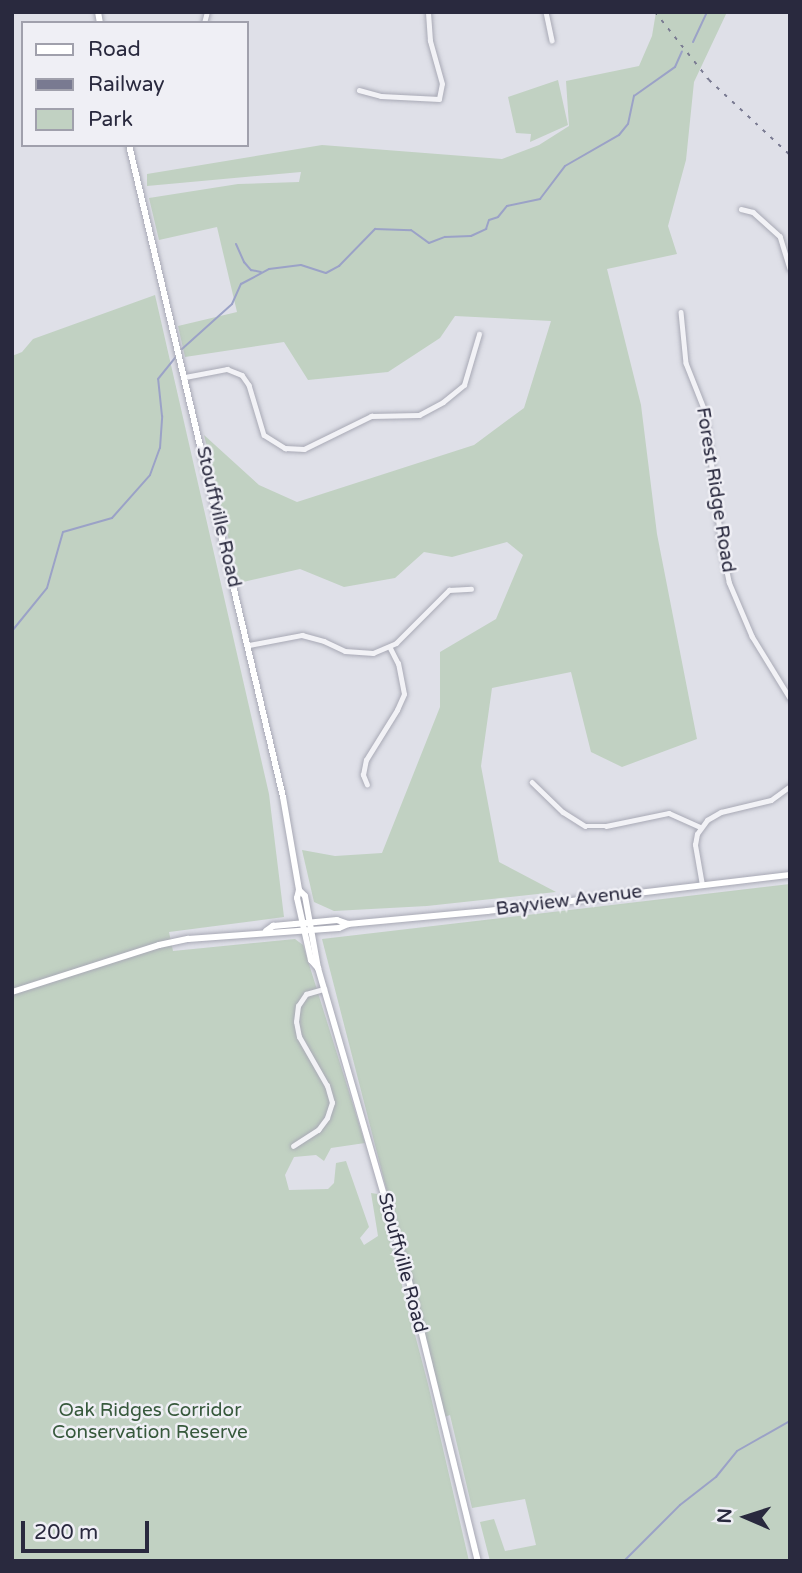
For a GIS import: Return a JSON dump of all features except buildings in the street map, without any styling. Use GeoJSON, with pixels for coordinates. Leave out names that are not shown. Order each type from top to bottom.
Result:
{"type":"FeatureCollection","features":[{"type":"Feature","properties":{"kind":"main road","name":"Stouffville Road"},"geometry":{"type":"LineString","coordinates":[[129,147],[283,797],[299,890],[297,898],[307,923],[311,960],[318,968],[408,1277],[478,1561]]}},
{"type":"Feature","properties":{"kind":"main road","name":"Bayview Avenue"},"geometry":{"type":"LineString","coordinates":[[12,992],[159,945],[266,931],[275,934],[308,931],[348,924],[487,911],[790,875]]}},
{"type":"Feature","properties":{"kind":"main road","name":"Bayview Avenue"},"geometry":{"type":"LineString","coordinates":[[266,931],[273,926],[337,920],[348,924]]}},
{"type":"Feature","properties":{"kind":"street"},"geometry":{"type":"LineString","coordinates":[[359,90],[381,96],[439,99],[442,84],[429,40],[428,12]]}},
{"type":"Feature","properties":{"kind":"street"},"geometry":{"type":"LineString","coordinates":[[546,12],[552,40]]}},
{"type":"Feature","properties":{"kind":"street"},"geometry":{"type":"LineString","coordinates":[[741,209],[753,212],[780,236],[790,269]]}},
{"type":"Feature","properties":{"kind":"street","name":"Forest Ridge Road"},"geometry":{"type":"LineString","coordinates":[[681,312],[686,363],[705,411],[722,548],[729,582],[752,636],[790,698]]}},
{"type":"Feature","properties":{"kind":"street"},"geometry":{"type":"LineString","coordinates":[[185,377],[227,369],[242,375],[249,385],[264,435],[285,448],[304,449],[371,416],[419,415],[443,402],[464,385],[479,334]]}},
{"type":"Feature","properties":{"kind":"street"},"geometry":{"type":"LineString","coordinates":[[249,645],[302,635],[355,653],[367,654],[390,648],[449,590],[471,589]]}},
{"type":"Feature","properties":{"kind":"street"},"geometry":{"type":"LineString","coordinates":[[367,785],[363,767],[370,749],[393,718],[404,694],[400,673],[390,648]]}},
{"type":"Feature","properties":{"kind":"street"},"geometry":{"type":"LineString","coordinates":[[532,782],[563,812],[586,826],[606,826],[669,813],[701,827]]}},
{"type":"Feature","properties":{"kind":"street"},"geometry":{"type":"LineString","coordinates":[[702,885],[695,845],[701,827],[712,816],[772,800],[790,786]]}},
{"type":"Feature","properties":{"kind":"street"},"geometry":{"type":"LineString","coordinates":[[293,1146],[322,1125],[332,1103],[327,1086],[299,1037],[296,1022],[298,1006],[306,994],[324,989]]}},
{"type":"Feature","properties":{"kind":"green space"},"geometry":{"type":"Polygon","coordinates":[[[656,12],[727,12],[694,82],[686,160],[668,226],[677,254],[607,269],[641,405],[657,534],[697,739],[622,767],[591,752],[571,672],[492,688],[481,766],[499,862],[556,892],[427,906],[334,911],[314,902],[302,850],[335,856],[382,853],[440,707],[440,652],[496,619],[523,555],[507,542],[452,557],[424,552],[395,578],[344,587],[300,569],[239,583],[204,435],[259,485],[297,502],[474,445],[524,408],[551,321],[455,316],[440,338],[388,372],[308,380],[284,342],[185,357],[178,326],[237,312],[217,227],[159,240],[149,198],[238,184],[299,182],[301,172],[147,186],[147,174],[322,145],[502,159],[539,145],[569,126],[566,81],[639,66],[652,36],[656,12]]]}},
{"type":"Feature","properties":{"kind":"green space"},"geometry":{"type":"Polygon","coordinates":[[[558,80],[568,125],[530,142],[531,134],[516,133],[508,97],[558,80]]]}},
{"type":"Feature","properties":{"kind":"green space","name":"Oak Ridges Corridor Conservation Reserve"},"geometry":{"type":"Polygon","coordinates":[[[155,295],[269,794],[284,917],[169,932],[173,951],[295,939],[303,945],[365,1143],[331,1148],[324,1161],[316,1155],[294,1157],[285,1175],[289,1190],[328,1189],[334,1183],[336,1163],[346,1161],[369,1227],[360,1238],[364,1245],[378,1236],[371,1193],[378,1194],[428,1384],[469,1561],[12,1561],[12,356],[22,352],[33,339],[155,295]]]}},
{"type":"Feature","properties":{"kind":"green space"},"geometry":{"type":"Polygon","coordinates":[[[790,884],[790,1561],[490,1561],[480,1522],[494,1519],[505,1551],[536,1545],[525,1499],[472,1508],[450,1415],[445,1417],[322,939],[790,884]]]}},
{"type":"Feature","properties":{"kind":"waterway"},"geometry":{"type":"LineString","coordinates":[[693,42],[707,12]]}},
{"type":"Feature","properties":{"kind":"waterway"},"geometry":{"type":"LineString","coordinates":[[182,349],[232,304],[241,284],[269,269],[301,265],[326,273],[339,266],[375,229],[411,230],[429,243],[445,237],[471,236],[486,229],[489,220],[498,217],[507,206],[540,199],[565,166],[619,135],[628,124],[634,96],[675,67],[682,51]]}},
{"type":"Feature","properties":{"kind":"waterway"},"geometry":{"type":"LineString","coordinates":[[236,244],[251,270],[261,272]]}},
{"type":"Feature","properties":{"kind":"waterway"},"geometry":{"type":"LineString","coordinates":[[12,631],[47,588],[63,532],[112,518],[150,475],[160,448],[162,416],[158,379],[176,357]]}},
{"type":"Feature","properties":{"kind":"waterway"},"geometry":{"type":"LineString","coordinates":[[624,1561],[680,1505],[716,1477],[737,1451],[790,1421]]}},
{"type":"Feature","properties":{"kind":"railway"},"geometry":{"type":"LineString","coordinates":[[655,12],[709,80],[790,155]]}}]}
